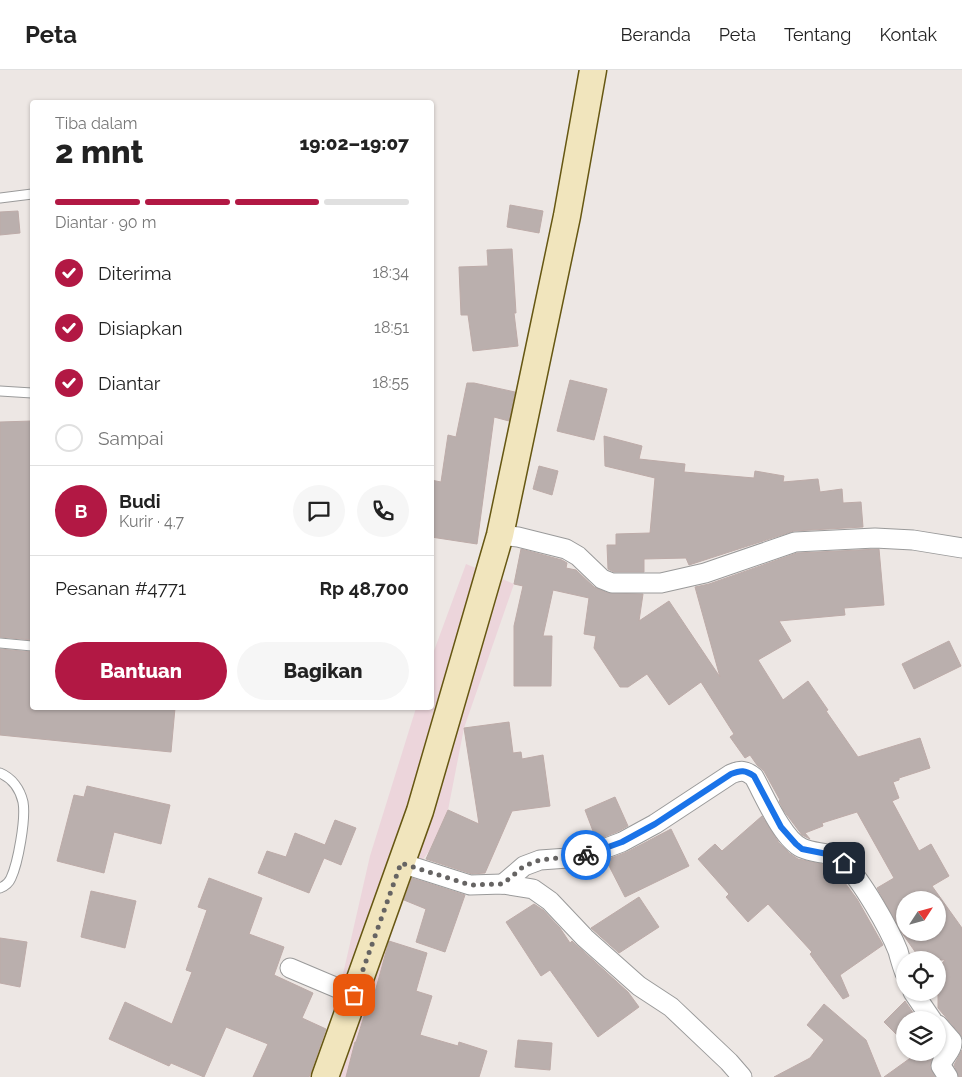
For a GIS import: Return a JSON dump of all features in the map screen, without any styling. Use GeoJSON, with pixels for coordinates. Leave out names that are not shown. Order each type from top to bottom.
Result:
{"type":"FeatureCollection","features":[{"type":"Feature","properties":{"kind":"street"},"geometry":{"type":"LineString","coordinates":[[325,1077],[420,811],[500,535],[567,216],[593,70]]}},
{"type":"Feature","properties":{"kind":"street"},"geometry":{"type":"LineString","coordinates":[[500,535],[518,537],[566,549],[578,556],[602,580],[612,583],[661,583],[670,581],[705,573],[795,542],[875,538],[913,540],[962,548]]}},
{"type":"Feature","properties":{"kind":"street"},"geometry":{"type":"LineString","coordinates":[[503,884],[524,866],[540,860],[582,857],[622,842],[655,824],[740,770],[754,776],[781,827],[796,844],[802,849],[832,855],[844,863],[885,925],[898,951]]}},
{"type":"Feature","properties":{"kind":"street"},"geometry":{"type":"LineString","coordinates":[[401,863],[470,885],[503,884],[533,889],[550,900],[585,938],[639,986],[671,1007],[729,1062],[742,1077]]}},
{"type":"Feature","properties":{"kind":"street"},"geometry":{"type":"LineString","coordinates":[[290,968],[354,995]]}},
{"type":"Feature","properties":{"kind":"street"},"geometry":{"type":"LineString","coordinates":[[946,1034],[952,1041],[952,1048],[946,1056]]}},
{"type":"Feature","properties":{"kind":"street"},"geometry":{"type":"LineString","coordinates":[[943,1061],[941,1066],[948,1077]]}},
{"type":"Feature","properties":{"kind":"lane"},"geometry":{"type":"LineString","coordinates":[[0,198],[30,194]]}},
{"type":"Feature","properties":{"kind":"lane"},"geometry":{"type":"LineString","coordinates":[[0,391],[30,393]]}},
{"type":"Feature","properties":{"kind":"lane"},"geometry":{"type":"LineString","coordinates":[[0,643],[30,646]]}},
{"type":"Feature","properties":{"kind":"lane"},"geometry":{"type":"LineString","coordinates":[[0,773],[8,777],[18,790],[23,802],[24,817],[11,880],[0,888]]}},
{"type":"Feature","properties":{"kind":"shaded area"},"geometry":{"type":"Polygon","coordinates":[[[466,564],[514,584],[464,728],[448,810],[429,851],[414,872],[389,941],[370,1011],[364,1015],[346,1077],[309,1077],[330,1031],[370,856],[415,710],[434,710],[434,651],[466,564]]]}},
{"type":"Feature","properties":{"kind":"building"},"geometry":{"type":"Polygon","coordinates":[[[510,205],[543,211],[539,233],[507,227],[510,205]]]}},
{"type":"Feature","properties":{"kind":"building"},"geometry":{"type":"Polygon","coordinates":[[[18,211],[20,233],[0,235],[0,212],[18,211]]]}},
{"type":"Feature","properties":{"kind":"building"},"geometry":{"type":"Polygon","coordinates":[[[512,249],[516,313],[514,313],[518,346],[473,351],[468,315],[461,315],[459,267],[488,266],[487,250],[512,249]]]}},
{"type":"Feature","properties":{"kind":"building"},"geometry":{"type":"Polygon","coordinates":[[[570,380],[607,389],[594,440],[557,431],[570,380]]]}},
{"type":"Feature","properties":{"kind":"building"},"geometry":{"type":"Polygon","coordinates":[[[467,383],[515,392],[509,421],[494,417],[477,544],[434,537],[434,481],[441,482],[448,435],[456,437],[467,383]]]}},
{"type":"Feature","properties":{"kind":"building"},"geometry":{"type":"Polygon","coordinates":[[[30,421],[30,640],[0,637],[0,422],[30,421]]]}},
{"type":"Feature","properties":{"kind":"building"},"geometry":{"type":"Polygon","coordinates":[[[604,436],[642,446],[639,459],[685,464],[684,472],[754,478],[755,471],[784,476],[783,482],[818,479],[820,492],[842,489],[843,503],[861,502],[863,527],[794,531],[689,565],[686,558],[644,559],[644,572],[614,572],[608,569],[607,545],[616,545],[616,534],[650,533],[655,478],[605,466],[604,436]]]}},
{"type":"Feature","properties":{"kind":"building"},"geometry":{"type":"Polygon","coordinates":[[[539,466],[558,471],[552,495],[533,489],[539,466]]]}},
{"type":"Feature","properties":{"kind":"building"},"geometry":{"type":"Polygon","coordinates":[[[521,549],[562,560],[567,563],[566,568],[576,570],[594,587],[608,593],[643,594],[639,621],[669,601],[720,677],[695,587],[709,584],[797,553],[879,549],[884,605],[844,608],[845,615],[779,621],[791,641],[758,660],[783,700],[808,681],[858,757],[920,738],[930,768],[899,778],[899,780],[893,782],[899,798],[892,801],[919,851],[931,844],[949,876],[932,886],[936,891],[896,891],[896,922],[877,888],[894,878],[857,812],[822,823],[823,826],[805,833],[810,839],[802,835],[784,811],[764,771],[750,755],[745,758],[730,737],[734,734],[701,682],[669,705],[647,674],[628,687],[620,687],[594,648],[596,636],[584,634],[589,598],[553,590],[543,636],[552,636],[551,686],[514,686],[514,626],[523,586],[514,584],[521,549]]]}},
{"type":"Feature","properties":{"kind":"building"},"geometry":{"type":"Polygon","coordinates":[[[949,641],[961,666],[914,689],[902,664],[949,641]]]}},
{"type":"Feature","properties":{"kind":"building"},"geometry":{"type":"Polygon","coordinates":[[[0,649],[30,652],[30,710],[175,710],[171,752],[0,735],[0,649]]]}},
{"type":"Feature","properties":{"kind":"building"},"geometry":{"type":"Polygon","coordinates":[[[509,722],[513,753],[521,752],[522,759],[543,755],[550,806],[512,811],[485,873],[472,874],[426,859],[448,810],[479,824],[464,728],[509,722]]]}},
{"type":"Feature","properties":{"kind":"building"},"geometry":{"type":"Polygon","coordinates":[[[87,786],[170,805],[161,844],[114,832],[104,873],[57,861],[74,795],[84,797],[87,786]]]}},
{"type":"Feature","properties":{"kind":"building"},"geometry":{"type":"Polygon","coordinates":[[[615,797],[628,826],[585,844],[581,836],[593,831],[585,810],[615,797]]]}},
{"type":"Feature","properties":{"kind":"building"},"geometry":{"type":"Polygon","coordinates":[[[762,816],[779,843],[789,853],[798,859],[826,865],[836,871],[857,899],[883,945],[840,975],[849,996],[843,999],[810,954],[812,952],[768,904],[748,922],[726,897],[729,894],[698,859],[715,844],[722,851],[762,816]]]}},
{"type":"Feature","properties":{"kind":"building"},"geometry":{"type":"Polygon","coordinates":[[[335,820],[356,828],[341,865],[324,858],[309,893],[258,873],[267,851],[286,857],[295,833],[325,845],[335,820]]]}},
{"type":"Feature","properties":{"kind":"building"},"geometry":{"type":"Polygon","coordinates":[[[671,829],[689,866],[625,897],[606,860],[627,852],[671,829]]]}},
{"type":"Feature","properties":{"kind":"building"},"geometry":{"type":"Polygon","coordinates":[[[209,878],[262,898],[249,934],[284,947],[274,975],[313,993],[302,1018],[326,1029],[309,1077],[253,1077],[268,1044],[226,1027],[204,1077],[171,1063],[169,1066],[109,1039],[125,1002],[172,1024],[192,972],[186,970],[207,910],[198,907],[209,878]]]}},
{"type":"Feature","properties":{"kind":"building"},"geometry":{"type":"Polygon","coordinates":[[[412,878],[465,895],[445,952],[416,942],[426,909],[404,900],[412,878]]]}},
{"type":"Feature","properties":{"kind":"building"},"geometry":{"type":"Polygon","coordinates":[[[91,891],[136,901],[125,948],[81,937],[91,891]]]}},
{"type":"Feature","properties":{"kind":"building"},"geometry":{"type":"Polygon","coordinates":[[[639,897],[659,927],[619,953],[591,928],[639,897]]]}},
{"type":"Feature","properties":{"kind":"building"},"geometry":{"type":"Polygon","coordinates":[[[534,904],[543,910],[560,928],[570,943],[572,941],[628,992],[639,1007],[598,1037],[550,970],[541,976],[506,922],[534,904]]]}},
{"type":"Feature","properties":{"kind":"building"},"geometry":{"type":"Polygon","coordinates":[[[946,906],[962,928],[962,1037],[946,1018],[946,1011],[940,1011],[938,1008],[938,1001],[946,1001],[946,951],[915,951],[908,941],[946,941],[946,906]]]}},
{"type":"Feature","properties":{"kind":"building"},"geometry":{"type":"Polygon","coordinates":[[[0,938],[27,942],[20,987],[0,983],[0,938]]]}},
{"type":"Feature","properties":{"kind":"building"},"geometry":{"type":"Polygon","coordinates":[[[389,941],[427,953],[416,991],[432,996],[420,1035],[458,1046],[459,1042],[487,1051],[479,1077],[346,1077],[365,1013],[369,1014],[389,941]]]}},
{"type":"Feature","properties":{"kind":"building"},"geometry":{"type":"Polygon","coordinates":[[[905,1001],[912,1011],[896,1011],[896,1034],[884,1022],[905,1001]]]}},
{"type":"Feature","properties":{"kind":"building"},"geometry":{"type":"Polygon","coordinates":[[[824,1004],[866,1040],[881,1077],[774,1077],[810,1058],[824,1040],[807,1025],[824,1004]]]}},
{"type":"Feature","properties":{"kind":"building"},"geometry":{"type":"Polygon","coordinates":[[[518,1040],[552,1043],[550,1070],[515,1067],[518,1040]]]}},
{"type":"Feature","properties":{"kind":"building"},"geometry":{"type":"Polygon","coordinates":[[[962,1050],[962,1077],[959,1077],[954,1065],[962,1050]]]}},
{"type":"Feature","properties":{"kind":"building"},"geometry":{"type":"Polygon","coordinates":[[[906,1061],[932,1061],[930,1067],[935,1077],[884,1077],[906,1061]]]}},
{"type":"Feature","properties":{"kind":"way so far"},"geometry":{"type":"LineString","coordinates":[[354,995],[401,863],[470,885],[503,884],[524,866],[540,860],[582,857],[586,855]]}},
{"type":"Feature","properties":{"kind":"route"},"geometry":{"type":"LineString","coordinates":[[586,855],[622,842],[655,824],[740,770],[754,776],[781,827],[796,844],[802,849],[832,855],[844,863]]}}]}
